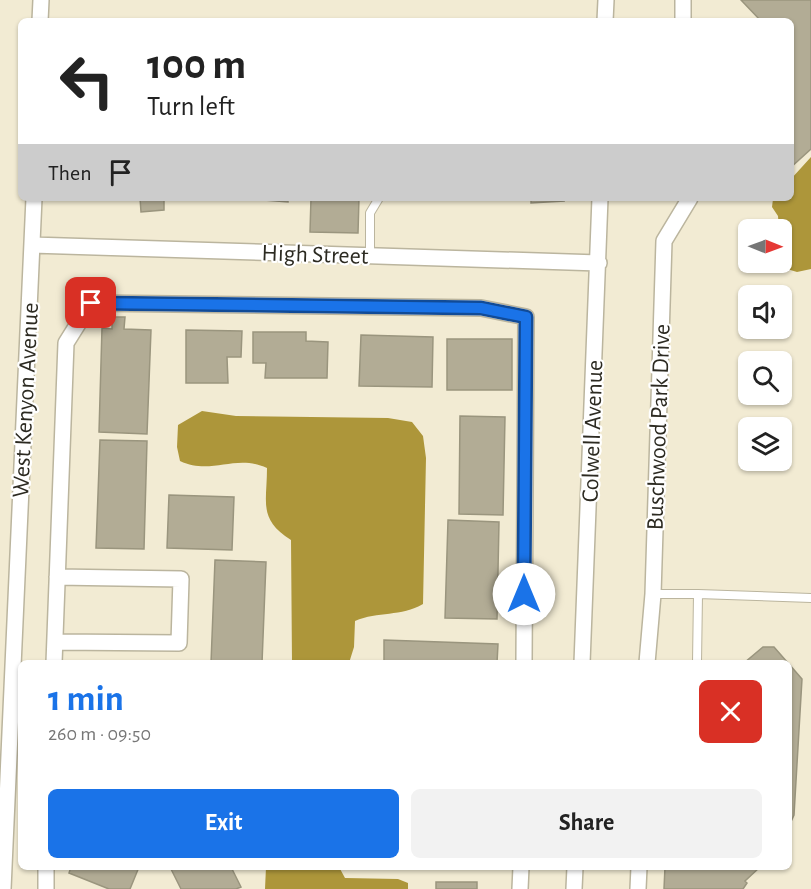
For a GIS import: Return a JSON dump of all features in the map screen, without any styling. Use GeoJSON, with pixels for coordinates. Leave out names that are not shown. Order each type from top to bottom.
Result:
{"type":"FeatureCollection","features":[{"type":"Feature","properties":{"kind":"street"},"geometry":{"type":"LineString","coordinates":[[40,18],[41,0]]}},
{"type":"Feature","properties":{"kind":"street"},"geometry":{"type":"LineString","coordinates":[[605,18],[606,0]]}},
{"type":"Feature","properties":{"kind":"street"},"geometry":{"type":"LineString","coordinates":[[683,0],[683,18]]}},
{"type":"Feature","properties":{"kind":"street","name":"West Kenyon Avenue"},"geometry":{"type":"LineString","coordinates":[[3,889],[34,201]]}},
{"type":"Feature","properties":{"kind":"street","name":"Colwell Avenue"},"geometry":{"type":"LineString","coordinates":[[582,660],[600,201]]}},
{"type":"Feature","properties":{"kind":"street","name":"Buschwood Park Drive"},"geometry":{"type":"LineString","coordinates":[[647,660],[653,594],[664,241],[688,201]]}},
{"type":"Feature","properties":{"kind":"street","name":"High Street"},"geometry":{"type":"LineString","coordinates":[[32,245],[599,263]]}},
{"type":"Feature","properties":{"kind":"street"},"geometry":{"type":"LineString","coordinates":[[54,660],[66,343],[91,303],[481,308],[526,317],[524,660]]}},
{"type":"Feature","properties":{"kind":"street"},"geometry":{"type":"LineString","coordinates":[[55,642],[179,643],[181,579],[57,577]]}},
{"type":"Feature","properties":{"kind":"street"},"geometry":{"type":"LineString","coordinates":[[46,870],[46,889]]}},
{"type":"Feature","properties":{"kind":"street"},"geometry":{"type":"LineString","coordinates":[[520,889],[521,870]]}},
{"type":"Feature","properties":{"kind":"street"},"geometry":{"type":"LineString","coordinates":[[574,889],[575,870]]}},
{"type":"Feature","properties":{"kind":"street"},"geometry":{"type":"LineString","coordinates":[[638,889],[639,870]]}},
{"type":"Feature","properties":{"kind":"lane"},"geometry":{"type":"LineString","coordinates":[[370,256],[370,213],[377,201]]}},
{"type":"Feature","properties":{"kind":"lane"},"geometry":{"type":"LineString","coordinates":[[653,594],[811,598]]}},
{"type":"Feature","properties":{"kind":"lane"},"geometry":{"type":"LineString","coordinates":[[697,660],[698,594]]}},
{"type":"Feature","properties":{"kind":"shaded area"},"geometry":{"type":"Polygon","coordinates":[[[811,157],[811,269],[797,272],[792,270],[792,219],[778,219],[772,207],[773,201],[794,201],[794,176],[811,157]]]}},
{"type":"Feature","properties":{"kind":"shaded area"},"geometry":{"type":"Polygon","coordinates":[[[202,411],[236,416],[388,418],[412,422],[423,436],[426,458],[423,604],[406,611],[355,621],[354,647],[350,660],[292,660],[291,540],[273,525],[269,517],[266,501],[267,468],[244,463],[203,466],[180,461],[177,447],[178,425],[202,411]]]}},
{"type":"Feature","properties":{"kind":"shaded area"},"geometry":{"type":"Polygon","coordinates":[[[266,870],[341,870],[345,878],[398,879],[408,883],[408,889],[265,889],[266,870]]]}},
{"type":"Feature","properties":{"kind":"building"},"geometry":{"type":"Polygon","coordinates":[[[741,0],[811,0],[811,149],[794,164],[794,18],[758,18],[741,0]]]}},
{"type":"Feature","properties":{"kind":"building"},"geometry":{"type":"Polygon","coordinates":[[[140,201],[164,201],[164,210],[141,212],[140,201]]]}},
{"type":"Feature","properties":{"kind":"building"},"geometry":{"type":"Polygon","coordinates":[[[311,201],[359,201],[358,233],[310,232],[311,201]]]}},
{"type":"Feature","properties":{"kind":"building"},"geometry":{"type":"Polygon","coordinates":[[[531,201],[564,201],[531,203],[531,201]]]}},
{"type":"Feature","properties":{"kind":"building"},"geometry":{"type":"Polygon","coordinates":[[[112,317],[125,317],[124,329],[151,330],[147,434],[99,432],[102,328],[112,329],[112,317]]]}},
{"type":"Feature","properties":{"kind":"building"},"geometry":{"type":"Polygon","coordinates":[[[186,330],[242,331],[241,357],[227,357],[228,383],[186,383],[186,330]]]}},
{"type":"Feature","properties":{"kind":"building"},"geometry":{"type":"Polygon","coordinates":[[[253,332],[306,332],[306,341],[328,342],[327,378],[265,378],[266,363],[253,363],[253,332]]]}},
{"type":"Feature","properties":{"kind":"building"},"geometry":{"type":"Polygon","coordinates":[[[361,335],[433,337],[432,387],[359,386],[361,335]]]}},
{"type":"Feature","properties":{"kind":"building"},"geometry":{"type":"Polygon","coordinates":[[[447,339],[512,339],[512,390],[447,390],[447,339]]]}},
{"type":"Feature","properties":{"kind":"building"},"geometry":{"type":"Polygon","coordinates":[[[460,416],[505,417],[503,515],[459,514],[460,416]]]}},
{"type":"Feature","properties":{"kind":"building"},"geometry":{"type":"Polygon","coordinates":[[[100,440],[147,441],[144,549],[96,548],[100,440]]]}},
{"type":"Feature","properties":{"kind":"building"},"geometry":{"type":"Polygon","coordinates":[[[169,495],[234,497],[232,550],[167,548],[169,495]]]}},
{"type":"Feature","properties":{"kind":"building"},"geometry":{"type":"Polygon","coordinates":[[[448,520],[499,522],[497,619],[445,618],[448,520]]]}},
{"type":"Feature","properties":{"kind":"building"},"geometry":{"type":"Polygon","coordinates":[[[215,560],[266,562],[262,660],[211,660],[215,560]]]}},
{"type":"Feature","properties":{"kind":"building"},"geometry":{"type":"Polygon","coordinates":[[[384,640],[498,644],[497,660],[384,660],[384,640]]]}},
{"type":"Feature","properties":{"kind":"building"},"geometry":{"type":"Polygon","coordinates":[[[763,647],[774,647],[785,660],[748,660],[763,647]]]}},
{"type":"Feature","properties":{"kind":"building"},"geometry":{"type":"Polygon","coordinates":[[[792,667],[802,679],[792,819],[792,667]]]}},
{"type":"Feature","properties":{"kind":"building"},"geometry":{"type":"Polygon","coordinates":[[[70,870],[138,870],[130,889],[109,889],[69,873],[70,870]]]}},
{"type":"Feature","properties":{"kind":"building"},"geometry":{"type":"Polygon","coordinates":[[[172,870],[232,870],[241,887],[236,889],[181,889],[172,870]]]}},
{"type":"Feature","properties":{"kind":"building"},"geometry":{"type":"Polygon","coordinates":[[[665,870],[757,870],[745,881],[747,883],[743,889],[664,889],[665,870]]]}},
{"type":"Feature","properties":{"kind":"building"},"geometry":{"type":"Polygon","coordinates":[[[436,882],[477,882],[477,889],[436,889],[436,882]]]}},
{"type":"Feature","properties":{"kind":"route"},"geometry":{"type":"LineString","coordinates":[[91,303],[481,308],[526,317],[524,594]]}}]}
